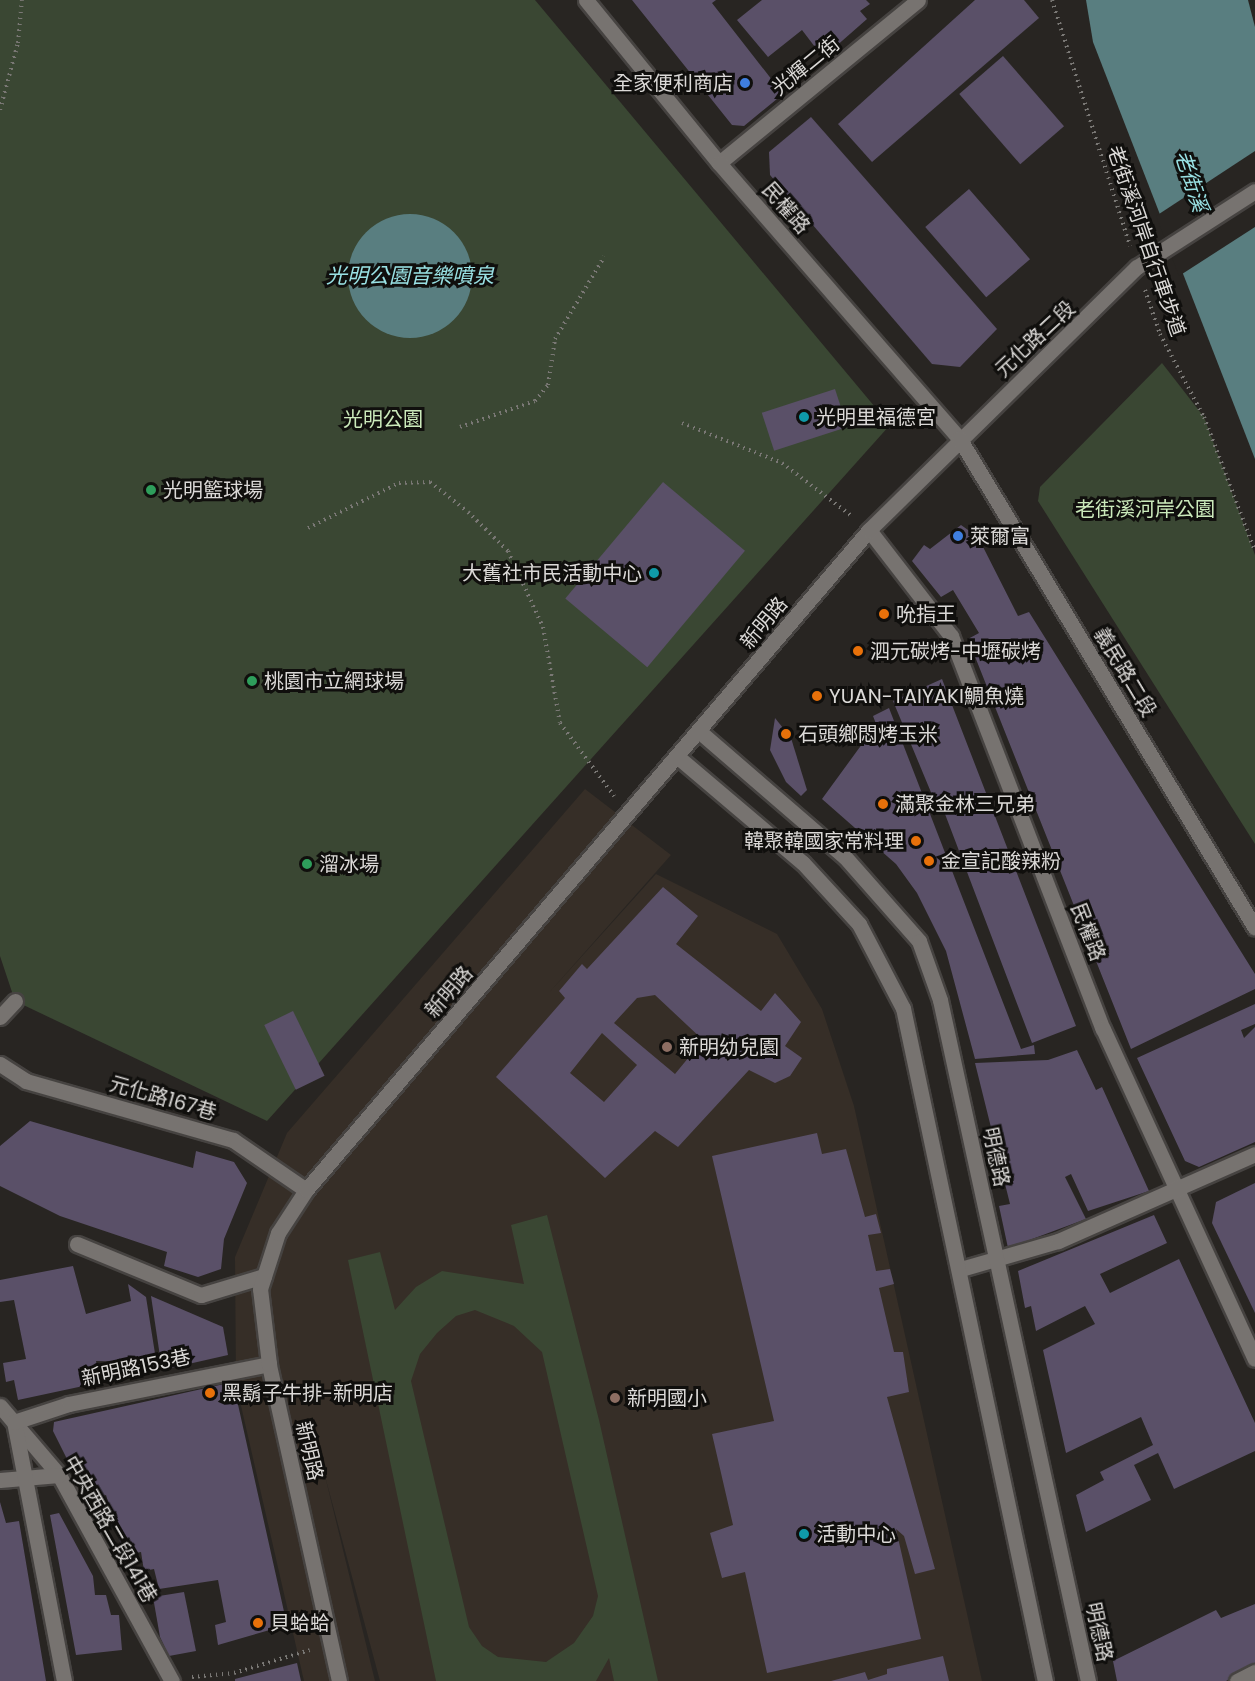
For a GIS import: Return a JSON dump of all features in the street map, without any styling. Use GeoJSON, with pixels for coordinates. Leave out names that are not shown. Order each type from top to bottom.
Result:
{"type":"FeatureCollection","features":[{"type":"Feature","properties":{"kind":"street","name":"民權路"},"geometry":{"type":"LineString","coordinates":[[586,0],[720,164],[959,438]]}},
{"type":"Feature","properties":{"kind":"street","name":"光輝二街"},"geometry":{"type":"LineString","coordinates":[[720,164],[918,0]]}},
{"type":"Feature","properties":{"kind":"street","name":"元化路二段"},"geometry":{"type":"LineString","coordinates":[[959,438],[1137,267],[1255,191]]}},
{"type":"Feature","properties":{"kind":"street","name":"新明路"},"geometry":{"type":"LineString","coordinates":[[339,1681],[269,1364],[260,1289],[278,1233],[306,1190],[679,758],[868,530],[959,438]]}},
{"type":"Feature","properties":{"kind":"street","name":"義民路二段"},"geometry":{"type":"LineString","coordinates":[[959,438],[1255,928]]}},
{"type":"Feature","properties":{"kind":"street","name":"民權路"},"geometry":{"type":"LineString","coordinates":[[868,530],[951,636],[1103,1029],[1255,1359]]}},
{"type":"Feature","properties":{"kind":"street","name":"明德路"},"geometry":{"type":"LineString","coordinates":[[700,732],[845,857],[919,941],[940,1000],[1088,1681]]}},
{"type":"Feature","properties":{"kind":"street"},"geometry":{"type":"LineString","coordinates":[[679,758],[803,863],[859,924],[903,1008],[961,1269],[1045,1681]]}},
{"type":"Feature","properties":{"kind":"street"},"geometry":{"type":"LineString","coordinates":[[0,1017],[15,1001]]}},
{"type":"Feature","properties":{"kind":"street","name":"元化路167巷"},"geometry":{"type":"LineString","coordinates":[[0,1064],[26,1081],[233,1140],[306,1190]]}},
{"type":"Feature","properties":{"kind":"street"},"geometry":{"type":"LineString","coordinates":[[961,1269],[1058,1241],[1255,1154]]}},
{"type":"Feature","properties":{"kind":"street"},"geometry":{"type":"LineString","coordinates":[[77,1244],[201,1295],[264,1276]]}},
{"type":"Feature","properties":{"kind":"street","name":"新明路153巷"},"geometry":{"type":"LineString","coordinates":[[14,1422],[69,1404],[269,1364]]}},
{"type":"Feature","properties":{"kind":"street","name":"中央西路二段141巷"},"geometry":{"type":"LineString","coordinates":[[0,1406],[59,1475],[166,1680]]}},
{"type":"Feature","properties":{"kind":"street"},"geometry":{"type":"LineString","coordinates":[[14,1422],[64,1681]]}},
{"type":"Feature","properties":{"kind":"street"},"geometry":{"type":"LineString","coordinates":[[0,1480],[59,1475]]}},
{"type":"Feature","properties":{"kind":"street"},"geometry":{"type":"LineString","coordinates":[[1237,1681],[1255,1672]]}},
{"type":"Feature","properties":{"kind":"path"},"geometry":{"type":"LineString","coordinates":[[0,110],[18,43],[22,0]]}},
{"type":"Feature","properties":{"kind":"path","name":"老街溪河岸自行車步道"},"geometry":{"type":"LineString","coordinates":[[1052,0],[1160,334],[1204,417],[1255,551]]}},
{"type":"Feature","properties":{"kind":"path"},"geometry":{"type":"LineString","coordinates":[[460,427],[536,401],[548,385],[555,339],[604,257]]}},
{"type":"Feature","properties":{"kind":"path"},"geometry":{"type":"LineString","coordinates":[[682,423],[782,464],[868,530]]}},
{"type":"Feature","properties":{"kind":"path"},"geometry":{"type":"LineString","coordinates":[[308,528],[399,483],[430,482],[468,512],[508,552],[543,627],[560,723],[630,815]]}},
{"type":"Feature","properties":{"kind":"path"},"geometry":{"type":"LineString","coordinates":[[166,1680],[234,1673],[323,1646]]}},
{"type":"Feature","properties":{"kind":"shaded area","name":"新明國小"},"geometry":{"type":"Polygon","coordinates":[[[585,789],[671,855],[547,995],[656,874],[777,934],[822,1009],[854,1106],[982,1681],[380,1681],[325,1476],[375,1681],[304,1681],[236,1384],[235,1257],[287,1133],[585,789]]]}},
{"type":"Feature","properties":{"kind":"green space","name":"光明公園"},"geometry":{"type":"Polygon","coordinates":[[[0,0],[535,0],[890,425],[267,1121],[15,1001],[0,956],[0,0]]]}},
{"type":"Feature","properties":{"kind":"green space","name":"老街溪河岸公園"},"geometry":{"type":"Polygon","coordinates":[[[1162,363],[1204,417],[1255,555],[1255,844],[1038,501],[1040,487],[1162,363]]]}},
{"type":"Feature","properties":{"kind":"green space"},"geometry":{"type":"Polygon","coordinates":[[[547,1215],[599,1420],[658,1681],[614,1681],[609,1658],[596,1681],[436,1681],[348,1260],[380,1252],[395,1310],[416,1287],[442,1271],[524,1284],[511,1225],[547,1215]],[[475,1310],[456,1316],[437,1333],[420,1354],[411,1381],[469,1627],[482,1646],[498,1657],[546,1662],[574,1643],[593,1616],[598,1596],[542,1352],[514,1326],[475,1310]]]}},
{"type":"Feature","properties":{"kind":"water","name":"老街溪"},"geometry":{"type":"Polygon","coordinates":[[[1086,0],[1248,0],[1255,27],[1255,459],[1093,42],[1086,0]]]}},
{"type":"Feature","properties":{"kind":"water","name":"光明公園音樂噴泉"},"geometry":{"type":"Polygon","coordinates":[[[410,214],[434,219],[454,232],[467,252],[472,276],[467,300],[454,320],[434,333],[410,338],[386,333],[366,320],[353,300],[348,276],[353,252],[366,232],[386,219],[410,214]]]}},
{"type":"Feature","properties":{"kind":"pier"},"geometry":{"type":"Polygon","coordinates":[[[1255,151],[1255,227],[1179,276],[1156,216],[1255,151]]]}},
{"type":"Feature","properties":{"kind":"building"},"geometry":{"type":"Polygon","coordinates":[[[632,0],[716,0],[712,3],[783,94],[744,126],[732,125],[632,0]]]}},
{"type":"Feature","properties":{"kind":"building"},"geometry":{"type":"Polygon","coordinates":[[[762,0],[866,0],[870,4],[860,11],[867,19],[834,48],[825,38],[815,47],[802,30],[768,57],[737,20],[762,0]]]}},
{"type":"Feature","properties":{"kind":"building"},"geometry":{"type":"Polygon","coordinates":[[[975,0],[1024,0],[1039,18],[872,162],[838,124],[975,0]]]}},
{"type":"Feature","properties":{"kind":"building"},"geometry":{"type":"Polygon","coordinates":[[[1003,56],[1064,126],[1020,164],[959,94],[1003,56]]]}},
{"type":"Feature","properties":{"kind":"building"},"geometry":{"type":"Polygon","coordinates":[[[811,117],[997,329],[960,367],[932,364],[770,175],[769,152],[811,117]]]}},
{"type":"Feature","properties":{"kind":"building"},"geometry":{"type":"Polygon","coordinates":[[[969,189],[1030,259],[986,297],[925,227],[969,189]]]}},
{"type":"Feature","properties":{"kind":"building","name":"光明里福德宮"},"geometry":{"type":"Polygon","coordinates":[[[835,389],[847,427],[774,451],[762,413],[835,389]]]}},
{"type":"Feature","properties":{"kind":"building","name":"大舊社市民活動中心"},"geometry":{"type":"Polygon","coordinates":[[[663,482],[745,551],[647,667],[565,598],[663,482]]]}},
{"type":"Feature","properties":{"kind":"building"},"geometry":{"type":"Polygon","coordinates":[[[961,525],[978,537],[1018,616],[1029,612],[1255,974],[1255,989],[1131,1049],[968,639],[979,633],[953,590],[941,597],[912,561],[924,545],[930,549],[961,525]]]}},
{"type":"Feature","properties":{"kind":"building"},"geometry":{"type":"Polygon","coordinates":[[[942,679],[1076,1026],[1032,1043],[945,814],[940,814],[893,701],[942,679]]]}},
{"type":"Feature","properties":{"kind":"building"},"geometry":{"type":"Polygon","coordinates":[[[889,708],[1021,1049],[1034,1045],[1035,1054],[975,1059],[946,951],[917,893],[896,864],[822,799],[873,729],[881,737],[873,716],[889,708]]]}},
{"type":"Feature","properties":{"kind":"building"},"geometry":{"type":"Polygon","coordinates":[[[775,718],[791,738],[807,790],[801,796],[786,782],[770,750],[775,718]]]}},
{"type":"Feature","properties":{"kind":"building"},"geometry":{"type":"Polygon","coordinates":[[[663,887],[698,916],[676,944],[761,1011],[775,993],[801,1022],[785,1046],[802,1058],[790,1076],[775,1083],[749,1070],[678,1147],[655,1131],[605,1178],[496,1077],[565,998],[559,991],[582,964],[587,969],[663,887]],[[655,995],[637,998],[614,1023],[675,1074],[703,1040],[655,995]],[[602,1033],[570,1073],[604,1102],[637,1065],[602,1033]]]}},
{"type":"Feature","properties":{"kind":"building"},"geometry":{"type":"Polygon","coordinates":[[[1255,1004],[1255,1024],[1241,1030],[1244,1038],[1255,1027],[1255,1142],[1199,1167],[1185,1161],[1137,1058],[1255,1004]]]}},
{"type":"Feature","properties":{"kind":"building"},"geometry":{"type":"Polygon","coordinates":[[[293,1011],[325,1076],[296,1090],[264,1025],[293,1011]]]}},
{"type":"Feature","properties":{"kind":"building"},"geometry":{"type":"Polygon","coordinates":[[[1077,1050],[1096,1090],[1102,1087],[1149,1191],[1088,1211],[1071,1174],[1065,1177],[1086,1219],[1008,1248],[999,1206],[1010,1204],[975,1063],[1048,1060],[1077,1050]]]}},
{"type":"Feature","properties":{"kind":"building"},"geometry":{"type":"Polygon","coordinates":[[[30,1121],[193,1168],[196,1151],[234,1162],[247,1183],[224,1239],[221,1269],[198,1277],[164,1266],[167,1252],[60,1216],[0,1186],[0,1146],[30,1121]]]}},
{"type":"Feature","properties":{"kind":"building"},"geometry":{"type":"Polygon","coordinates":[[[817,1133],[822,1154],[846,1149],[865,1217],[876,1214],[881,1233],[868,1235],[876,1271],[890,1269],[894,1284],[879,1288],[894,1352],[903,1352],[909,1392],[887,1397],[935,1569],[915,1574],[904,1536],[896,1529],[921,1639],[767,1673],[745,1572],[722,1578],[710,1533],[733,1525],[712,1434],[774,1421],[712,1156],[817,1133]]]}},
{"type":"Feature","properties":{"kind":"building"},"geometry":{"type":"Polygon","coordinates":[[[1255,1183],[1255,1313],[1212,1223],[1216,1202],[1255,1183]]]}},
{"type":"Feature","properties":{"kind":"building"},"geometry":{"type":"Polygon","coordinates":[[[1154,1215],[1167,1243],[1100,1274],[1110,1293],[1179,1259],[1255,1423],[1255,1451],[1174,1489],[1158,1453],[1134,1465],[1151,1500],[1086,1532],[1076,1495],[1104,1480],[1100,1472],[1153,1445],[1141,1417],[1066,1453],[1043,1350],[1095,1324],[1085,1306],[1036,1331],[1031,1306],[1025,1308],[1018,1271],[1154,1215]]]}},
{"type":"Feature","properties":{"kind":"building"},"geometry":{"type":"Polygon","coordinates":[[[73,1266],[86,1314],[131,1301],[128,1284],[146,1297],[157,1366],[133,1371],[131,1362],[96,1361],[102,1382],[18,1400],[14,1380],[6,1382],[3,1363],[26,1359],[14,1300],[0,1302],[0,1280],[73,1266]]]}},
{"type":"Feature","properties":{"kind":"building"},"geometry":{"type":"Polygon","coordinates":[[[151,1296],[223,1327],[228,1355],[162,1370],[151,1296]]]}},
{"type":"Feature","properties":{"kind":"building"},"geometry":{"type":"Polygon","coordinates":[[[233,1382],[287,1625],[218,1645],[215,1625],[226,1622],[218,1580],[159,1589],[154,1569],[144,1571],[141,1552],[124,1555],[106,1495],[88,1501],[53,1431],[54,1422],[233,1382]]]}},
{"type":"Feature","properties":{"kind":"building"},"geometry":{"type":"Polygon","coordinates":[[[0,1502],[6,1523],[19,1521],[46,1681],[0,1681],[0,1502]]]}},
{"type":"Feature","properties":{"kind":"building"},"geometry":{"type":"Polygon","coordinates":[[[59,1513],[93,1576],[95,1595],[106,1595],[111,1615],[119,1615],[122,1650],[76,1655],[50,1515],[59,1513]]]}},
{"type":"Feature","properties":{"kind":"building"},"geometry":{"type":"Polygon","coordinates":[[[184,1592],[196,1651],[169,1656],[160,1637],[153,1597],[184,1592]]]}},
{"type":"Feature","properties":{"kind":"building"},"geometry":{"type":"Polygon","coordinates":[[[1255,1604],[1255,1664],[1226,1681],[1117,1681],[1113,1661],[1216,1610],[1221,1618],[1255,1604]]]}},
{"type":"Feature","properties":{"kind":"building"},"geometry":{"type":"Polygon","coordinates":[[[943,1656],[949,1681],[831,1681],[865,1672],[868,1680],[887,1674],[887,1669],[943,1656]]]}},
{"type":"Feature","properties":{"kind":"building"},"geometry":{"type":"Polygon","coordinates":[[[297,1663],[301,1681],[235,1681],[235,1679],[297,1663]]]}},
{"type":"Feature","properties":{"kind":"place","name":"全家便利商店"},"geometry":{"type":"Point","coordinates":[745,83]}},
{"type":"Feature","properties":{"kind":"place","name":"光明里福德宮"},"geometry":{"type":"Point","coordinates":[804,417]}},
{"type":"Feature","properties":{"kind":"place","name":"光明籃球場"},"geometry":{"type":"Point","coordinates":[151,490]}},
{"type":"Feature","properties":{"kind":"place","name":"萊爾富"},"geometry":{"type":"Point","coordinates":[958,536]}},
{"type":"Feature","properties":{"kind":"place","name":"大舊社市民活動中心"},"geometry":{"type":"Point","coordinates":[654,573]}},
{"type":"Feature","properties":{"kind":"place","name":"吮指王"},"geometry":{"type":"Point","coordinates":[884,614]}},
{"type":"Feature","properties":{"kind":"place","name":"泗元碳烤-中壢碳烤"},"geometry":{"type":"Point","coordinates":[858,651]}},
{"type":"Feature","properties":{"kind":"place","name":"桃園市立網球場"},"geometry":{"type":"Point","coordinates":[252,681]}},
{"type":"Feature","properties":{"kind":"place","name":"YUAN-TAIYAKI鯛魚燒"},"geometry":{"type":"Point","coordinates":[817,696]}},
{"type":"Feature","properties":{"kind":"place","name":"石頭鄉悶烤玉米"},"geometry":{"type":"Point","coordinates":[786,734]}},
{"type":"Feature","properties":{"kind":"place","name":"滿聚金林三兄弟"},"geometry":{"type":"Point","coordinates":[883,804]}},
{"type":"Feature","properties":{"kind":"place","name":"韓聚韓國家常料理"},"geometry":{"type":"Point","coordinates":[916,841]}},
{"type":"Feature","properties":{"kind":"place","name":"金宣記酸辣粉"},"geometry":{"type":"Point","coordinates":[929,861]}},
{"type":"Feature","properties":{"kind":"place","name":"溜冰場"},"geometry":{"type":"Point","coordinates":[307,864]}},
{"type":"Feature","properties":{"kind":"place","name":"新明幼兒園"},"geometry":{"type":"Point","coordinates":[667,1047]}},
{"type":"Feature","properties":{"kind":"place","name":"黑鬍子牛排-新明店"},"geometry":{"type":"Point","coordinates":[210,1393]}},
{"type":"Feature","properties":{"kind":"place","name":"新明國小"},"geometry":{"type":"Point","coordinates":[615,1398]}},
{"type":"Feature","properties":{"kind":"place","name":"活動中心"},"geometry":{"type":"Point","coordinates":[804,1534]}},
{"type":"Feature","properties":{"kind":"place","name":"貝蛤蛤"},"geometry":{"type":"Point","coordinates":[258,1623]}}]}
